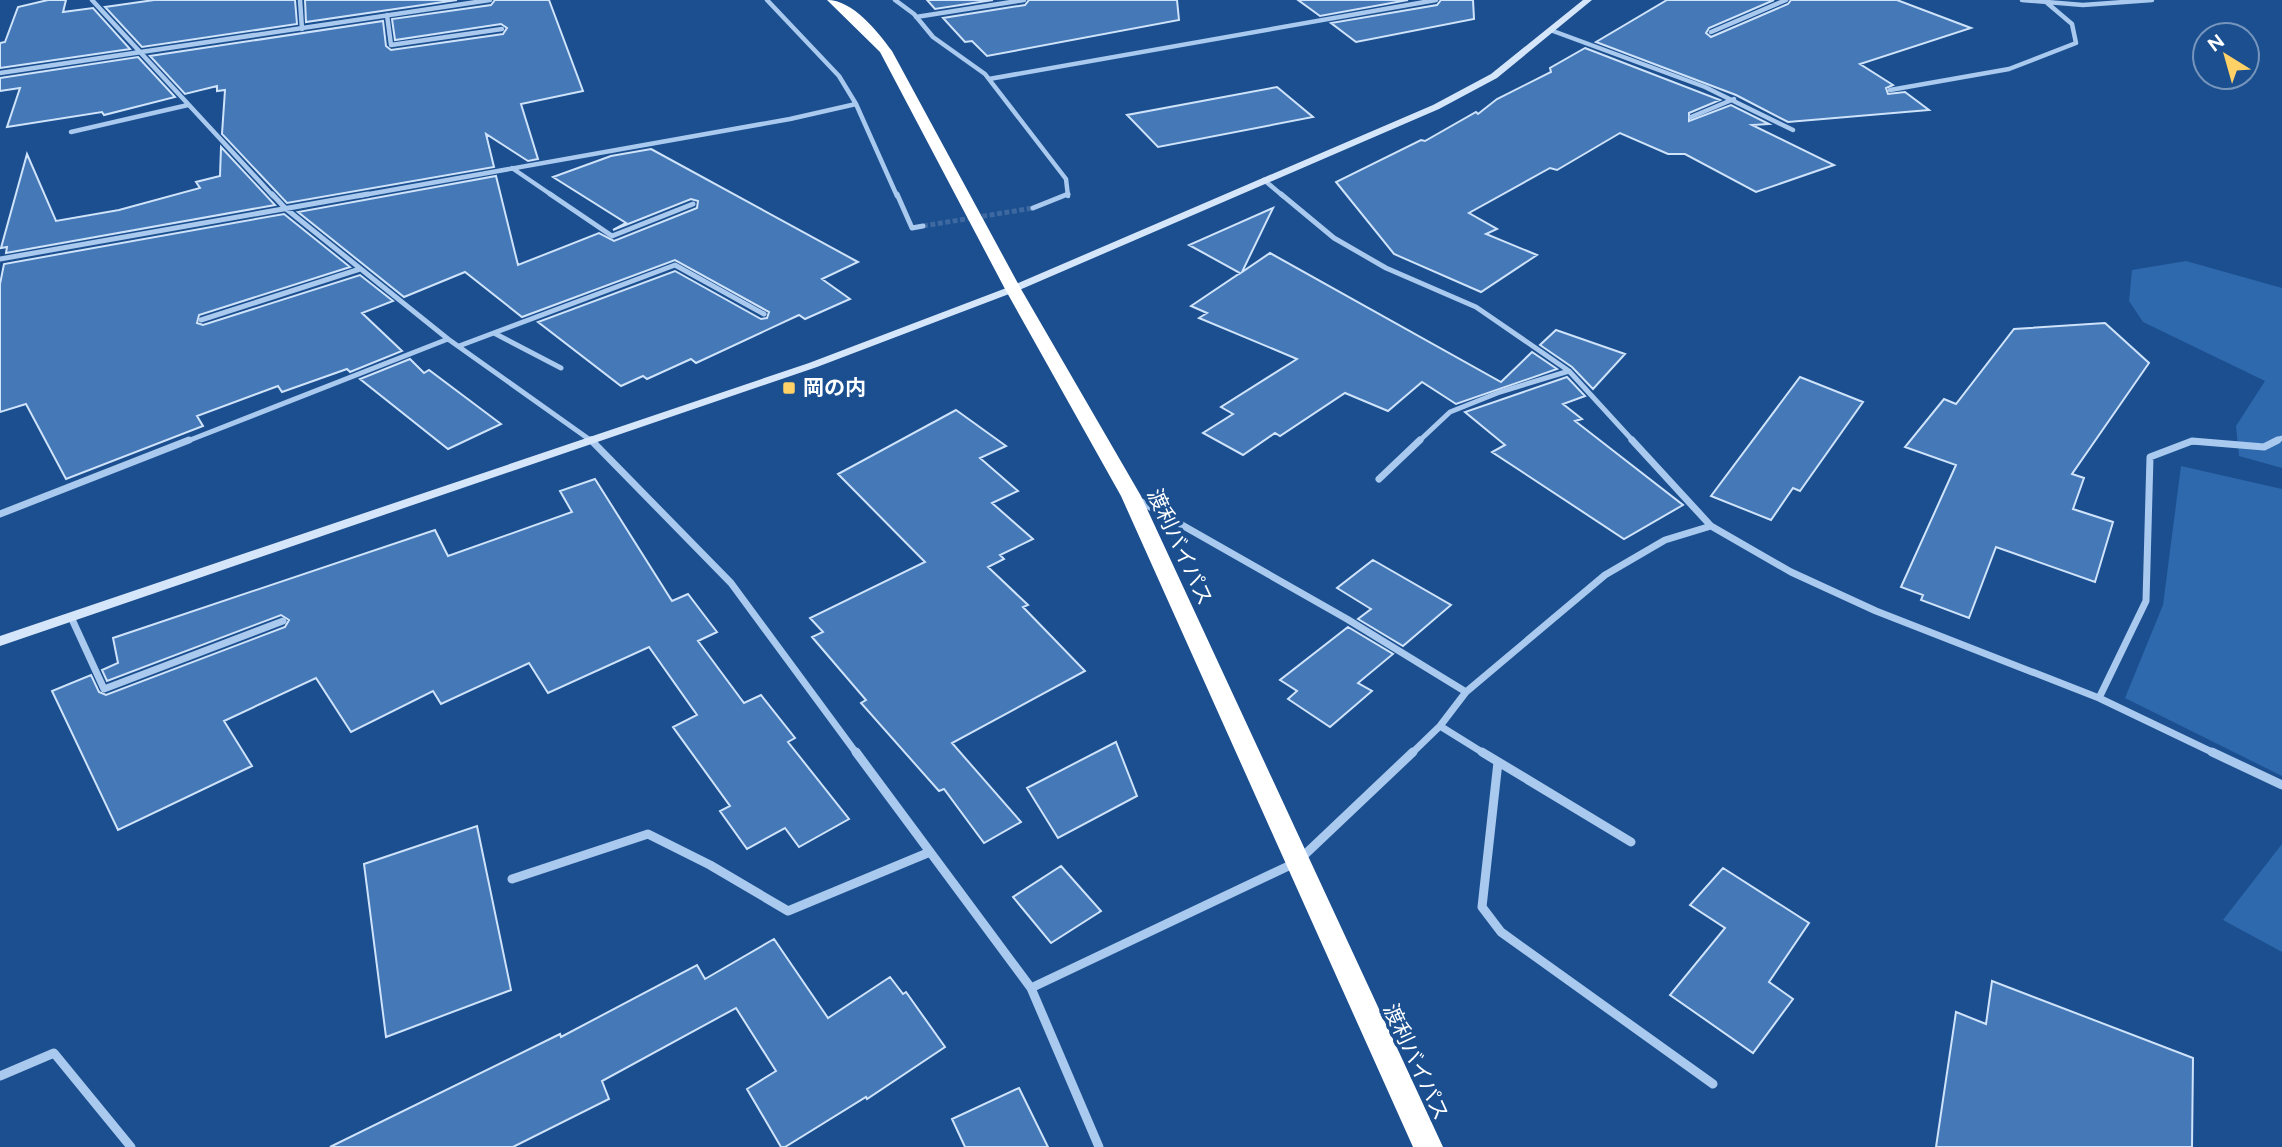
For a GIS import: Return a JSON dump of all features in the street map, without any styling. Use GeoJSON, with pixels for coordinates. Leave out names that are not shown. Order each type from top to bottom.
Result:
{"type":"FeatureCollection","features":[{"type":"Feature","properties":{"kind":"highway","name":"渡利バイパス"},"geometry":{"type":"LineString","coordinates":[[833,0],[865,27],[887,51],[1013,289],[1131,496],[1428,1147]]}},
{"type":"Feature","properties":{"kind":"street"},"geometry":{"type":"LineString","coordinates":[[92,0],[285,208],[448,339],[592,441],[731,583],[1031,988],[1099,1147]]}},
{"type":"Feature","properties":{"kind":"street"},"geometry":{"type":"LineString","coordinates":[[300,0],[302,29]]}},
{"type":"Feature","properties":{"kind":"street"},"geometry":{"type":"LineString","coordinates":[[0,73],[490,0]]}},
{"type":"Feature","properties":{"kind":"street"},"geometry":{"type":"LineString","coordinates":[[766,0],[839,76],[856,104],[912,228],[923,226]]}},
{"type":"Feature","properties":{"kind":"street"},"geometry":{"type":"LineString","coordinates":[[895,0],[916,17],[933,37],[989,79],[1066,179],[1068,196],[1033,208]]}},
{"type":"Feature","properties":{"kind":"street"},"geometry":{"type":"LineString","coordinates":[[916,17],[1024,0]]}},
{"type":"Feature","properties":{"kind":"street"},"geometry":{"type":"LineString","coordinates":[[989,79],[1436,0]]}},
{"type":"Feature","properties":{"kind":"street"},"geometry":{"type":"LineString","coordinates":[[0,641],[813,365],[1013,289],[1437,107],[1494,76],[1553,31],[1588,0]]}},
{"type":"Feature","properties":{"kind":"street"},"geometry":{"type":"LineString","coordinates":[[1711,32],[1786,0]]}},
{"type":"Feature","properties":{"kind":"street"},"geometry":{"type":"LineString","coordinates":[[2022,0],[2118,5],[2152,0]]}},
{"type":"Feature","properties":{"kind":"street"},"geometry":{"type":"LineString","coordinates":[[1890,90],[2016,68],[2076,43],[2078,34],[2073,23],[2046,2]]}},
{"type":"Feature","properties":{"kind":"street"},"geometry":{"type":"LineString","coordinates":[[387,15],[391,46],[502,29]]}},
{"type":"Feature","properties":{"kind":"street"},"geometry":{"type":"LineString","coordinates":[[1553,31],[1683,77],[1734,99],[1793,130]]}},
{"type":"Feature","properties":{"kind":"street"},"geometry":{"type":"LineString","coordinates":[[1691,117],[1734,99]]}},
{"type":"Feature","properties":{"kind":"street"},"geometry":{"type":"LineString","coordinates":[[0,259],[856,104]]}},
{"type":"Feature","properties":{"kind":"street"},"geometry":{"type":"LineString","coordinates":[[71,132],[188,105]]}},
{"type":"Feature","properties":{"kind":"street"},"geometry":{"type":"LineString","coordinates":[[511,168],[612,236],[694,204]]}},
{"type":"Feature","properties":{"kind":"street"},"geometry":{"type":"LineString","coordinates":[[1264,180],[1334,237],[1386,268],[1476,307],[1569,371],[1711,526],[1791,572],[1876,611],[2099,698],[2282,785]]}},
{"type":"Feature","properties":{"kind":"street"},"geometry":{"type":"LineString","coordinates":[[459,346],[676,265],[764,314]]}},
{"type":"Feature","properties":{"kind":"street"},"geometry":{"type":"LineString","coordinates":[[201,320],[360,269]]}},
{"type":"Feature","properties":{"kind":"street"},"geometry":{"type":"LineString","coordinates":[[494,333],[561,368]]}},
{"type":"Feature","properties":{"kind":"street"},"geometry":{"type":"LineString","coordinates":[[0,514],[448,339]]}},
{"type":"Feature","properties":{"kind":"street"},"geometry":{"type":"LineString","coordinates":[[1379,479],[1450,412],[1500,392],[1569,371]]}},
{"type":"Feature","properties":{"kind":"street"},"geometry":{"type":"LineString","coordinates":[[2099,698],[2146,601],[2150,457],[2192,441],[2264,447],[2282,438]]}},
{"type":"Feature","properties":{"kind":"street"},"geometry":{"type":"LineString","coordinates":[[1131,496],[1347,619],[1466,692]]}},
{"type":"Feature","properties":{"kind":"street"},"geometry":{"type":"LineString","coordinates":[[1031,988],[1297,862],[1440,726],[1466,692],[1605,575],[1665,540],[1711,526]]}},
{"type":"Feature","properties":{"kind":"street"},"geometry":{"type":"LineString","coordinates":[[71,617],[104,689],[283,621]]}},
{"type":"Feature","properties":{"kind":"street"},"geometry":{"type":"LineString","coordinates":[[1440,726],[1631,842]]}},
{"type":"Feature","properties":{"kind":"street"},"geometry":{"type":"LineString","coordinates":[[1498,762],[1482,907],[1501,932],[1713,1084]]}},
{"type":"Feature","properties":{"kind":"street"},"geometry":{"type":"LineString","coordinates":[[512,879],[648,834],[788,911],[929,852]]}},
{"type":"Feature","properties":{"kind":"street"},"geometry":{"type":"LineString","coordinates":[[0,1076],[54,1053],[131,1147]]}},
{"type":"Feature","properties":{"kind":"shaded area"},"geometry":{"type":"Polygon","coordinates":[[[2186,261],[2282,288],[2282,468],[2239,456],[2236,426],[2265,381],[2143,322],[2129,301],[2132,270],[2186,261]]]}},
{"type":"Feature","properties":{"kind":"shaded area"},"geometry":{"type":"Polygon","coordinates":[[[2181,466],[2282,489],[2282,776],[2125,698],[2163,605],[2181,466]]]}},
{"type":"Feature","properties":{"kind":"shaded area"},"geometry":{"type":"Polygon","coordinates":[[[2282,844],[2282,952],[2223,920],[2282,844]]]}},
{"type":"Feature","properties":{"kind":"building"},"geometry":{"type":"Polygon","coordinates":[[[48,0],[66,0],[63,12],[93,8],[130,49],[0,68],[0,43],[5,42],[18,7],[48,0]]]}},
{"type":"Feature","properties":{"kind":"building"},"geometry":{"type":"Polygon","coordinates":[[[154,0],[295,0],[297,24],[142,47],[105,7],[154,0]]]}},
{"type":"Feature","properties":{"kind":"building"},"geometry":{"type":"Polygon","coordinates":[[[305,0],[457,0],[306,22],[305,0]]]}},
{"type":"Feature","properties":{"kind":"building"},"geometry":{"type":"Polygon","coordinates":[[[495,0],[549,0],[583,91],[521,104],[538,159],[528,161],[486,134],[494,167],[287,203],[222,134],[225,90],[217,91],[217,86],[185,94],[150,56],[383,21],[386,46],[391,50],[503,34],[507,28],[501,24],[395,40],[392,19],[491,5],[495,0]]]}},
{"type":"Feature","properties":{"kind":"building"},"geometry":{"type":"Polygon","coordinates":[[[927,0],[993,0],[935,9],[927,0]]]}},
{"type":"Feature","properties":{"kind":"building"},"geometry":{"type":"Polygon","coordinates":[[[1029,0],[1177,0],[1179,20],[987,56],[972,41],[965,42],[943,18],[1025,5],[1029,0]]]}},
{"type":"Feature","properties":{"kind":"building"},"geometry":{"type":"Polygon","coordinates":[[[1298,0],[1408,0],[1320,16],[1298,0]]]}},
{"type":"Feature","properties":{"kind":"building"},"geometry":{"type":"Polygon","coordinates":[[[1441,0],[1473,0],[1474,19],[1356,42],[1331,23],[1437,5],[1441,0]]]}},
{"type":"Feature","properties":{"kind":"building"},"geometry":{"type":"Polygon","coordinates":[[[1667,0],[1774,0],[1709,28],[1706,33],[1711,37],[1788,4],[1791,0],[1897,0],[1971,28],[1860,64],[1893,85],[1886,88],[1888,94],[1905,92],[1929,110],[1788,122],[1736,95],[1596,42],[1667,0]]]}},
{"type":"Feature","properties":{"kind":"building"},"geometry":{"type":"Polygon","coordinates":[[[1585,48],[1720,100],[1689,113],[1689,121],[1731,105],[1769,124],[1752,125],[1834,165],[1756,192],[1685,154],[1668,154],[1620,133],[1557,170],[1550,168],[1469,213],[1497,229],[1486,234],[1537,255],[1481,292],[1394,254],[1336,182],[1421,140],[1425,141],[1476,112],[1478,114],[1497,99],[1551,72],[1550,68],[1585,48]]]}},
{"type":"Feature","properties":{"kind":"building"},"geometry":{"type":"Polygon","coordinates":[[[138,57],[175,97],[104,115],[102,112],[7,127],[20,88],[0,91],[0,78],[138,57]]]}},
{"type":"Feature","properties":{"kind":"building"},"geometry":{"type":"Polygon","coordinates":[[[1277,87],[1313,117],[1158,147],[1127,115],[1277,87]]]}},
{"type":"Feature","properties":{"kind":"building"},"geometry":{"type":"Polygon","coordinates":[[[221,147],[275,205],[6,253],[7,247],[1,248],[27,154],[56,221],[119,210],[200,188],[196,182],[220,176],[221,147]]]}},
{"type":"Feature","properties":{"kind":"building"},"geometry":{"type":"Polygon","coordinates":[[[651,149],[858,262],[822,279],[850,299],[805,319],[799,315],[696,363],[691,359],[647,379],[643,376],[621,386],[538,322],[675,271],[761,319],[767,318],[769,312],[675,260],[522,317],[465,272],[404,297],[298,212],[496,176],[518,265],[599,233],[614,241],[697,208],[698,201],[691,199],[613,230],[626,223],[553,177],[611,156],[651,149]]]}},
{"type":"Feature","properties":{"kind":"building"},"geometry":{"type":"Polygon","coordinates":[[[1273,208],[1242,272],[1270,253],[1501,382],[1532,352],[1557,369],[1456,404],[1422,382],[1388,411],[1345,393],[1280,436],[1275,433],[1243,455],[1203,433],[1233,414],[1221,407],[1297,359],[1199,318],[1207,313],[1191,306],[1240,273],[1189,245],[1273,208]]]}},
{"type":"Feature","properties":{"kind":"building"},"geometry":{"type":"Polygon","coordinates":[[[284,214],[350,267],[199,315],[197,323],[203,325],[360,275],[393,301],[362,313],[402,351],[350,372],[347,369],[282,392],[278,386],[197,416],[203,426],[66,479],[26,404],[0,412],[0,284],[4,264],[284,214]]]}},
{"type":"Feature","properties":{"kind":"building"},"geometry":{"type":"Polygon","coordinates":[[[2105,323],[2149,363],[2072,474],[2084,478],[2073,509],[2113,522],[2095,582],[1996,547],[1969,618],[1921,600],[1923,595],[1901,587],[1956,465],[1905,447],[1944,399],[1956,404],[2014,329],[2105,323]]]}},
{"type":"Feature","properties":{"kind":"building"},"geometry":{"type":"Polygon","coordinates":[[[1556,330],[1625,354],[1593,389],[1572,367],[1540,345],[1556,330]]]}},
{"type":"Feature","properties":{"kind":"building"},"geometry":{"type":"Polygon","coordinates":[[[410,359],[424,373],[429,370],[501,424],[448,449],[360,379],[410,359]]]}},
{"type":"Feature","properties":{"kind":"building"},"geometry":{"type":"Polygon","coordinates":[[[1567,377],[1585,396],[1563,404],[1582,419],[1575,421],[1683,505],[1624,539],[1492,452],[1505,445],[1465,412],[1567,377]]]}},
{"type":"Feature","properties":{"kind":"building"},"geometry":{"type":"Polygon","coordinates":[[[1800,377],[1863,402],[1800,491],[1793,488],[1771,520],[1711,496],[1800,377]]]}},
{"type":"Feature","properties":{"kind":"building"},"geometry":{"type":"Polygon","coordinates":[[[956,410],[1006,446],[980,458],[1018,491],[992,503],[1033,539],[1000,555],[1004,559],[988,567],[1028,605],[1023,607],[1085,671],[952,743],[1021,822],[984,843],[944,789],[939,791],[861,703],[866,700],[812,637],[823,632],[810,618],[925,562],[838,474],[956,410]]]}},
{"type":"Feature","properties":{"kind":"building"},"geometry":{"type":"Polygon","coordinates":[[[595,479],[672,601],[688,594],[717,632],[698,641],[744,703],[761,695],[795,738],[788,742],[849,819],[799,847],[785,828],[747,849],[720,811],[730,806],[673,727],[697,715],[649,647],[548,693],[529,663],[441,704],[433,691],[351,732],[316,678],[224,721],[252,766],[118,830],[52,691],[91,675],[99,692],[106,695],[285,627],[289,620],[281,615],[107,681],[102,670],[118,663],[113,638],[435,530],[448,556],[572,512],[560,491],[595,479]]]}},
{"type":"Feature","properties":{"kind":"building"},"geometry":{"type":"Polygon","coordinates":[[[1373,560],[1451,605],[1403,646],[1358,619],[1371,609],[1337,588],[1373,560]]]}},
{"type":"Feature","properties":{"kind":"building"},"geometry":{"type":"Polygon","coordinates":[[[1348,627],[1393,654],[1358,683],[1372,691],[1330,727],[1288,699],[1297,691],[1280,680],[1348,627]]]}},
{"type":"Feature","properties":{"kind":"building"},"geometry":{"type":"Polygon","coordinates":[[[1116,742],[1137,796],[1058,838],[1027,788],[1116,742]]]}},
{"type":"Feature","properties":{"kind":"building"},"geometry":{"type":"Polygon","coordinates":[[[477,826],[511,990],[386,1037],[364,864],[477,826]]]}},
{"type":"Feature","properties":{"kind":"building"},"geometry":{"type":"Polygon","coordinates":[[[1061,866],[1101,911],[1051,943],[1013,897],[1061,866]]]}},
{"type":"Feature","properties":{"kind":"building"},"geometry":{"type":"Polygon","coordinates":[[[1723,868],[1809,923],[1769,982],[1793,999],[1753,1053],[1670,995],[1725,928],[1690,905],[1723,868]]]}},
{"type":"Feature","properties":{"kind":"building"},"geometry":{"type":"Polygon","coordinates":[[[774,939],[828,1018],[890,977],[903,994],[906,992],[945,1047],[867,1099],[866,1097],[785,1147],[781,1147],[747,1089],[776,1071],[736,1008],[602,1081],[609,1099],[513,1147],[330,1147],[560,1034],[561,1037],[697,965],[705,979],[774,939]]]}},
{"type":"Feature","properties":{"kind":"building"},"geometry":{"type":"Polygon","coordinates":[[[1992,981],[2193,1058],[2192,1147],[1936,1147],[1956,1012],[1986,1024],[1992,981]]]}},
{"type":"Feature","properties":{"kind":"building"},"geometry":{"type":"Polygon","coordinates":[[[1019,1088],[1048,1147],[965,1147],[952,1119],[1019,1088]]]}},
{"type":"Feature","properties":{"kind":"tunnel"},"geometry":{"type":"LineString","coordinates":[[923,226],[1033,208]]}},
{"type":"Feature","properties":{"kind":"place","name":"岡の内"},"geometry":{"type":"Point","coordinates":[789,388]}}]}
